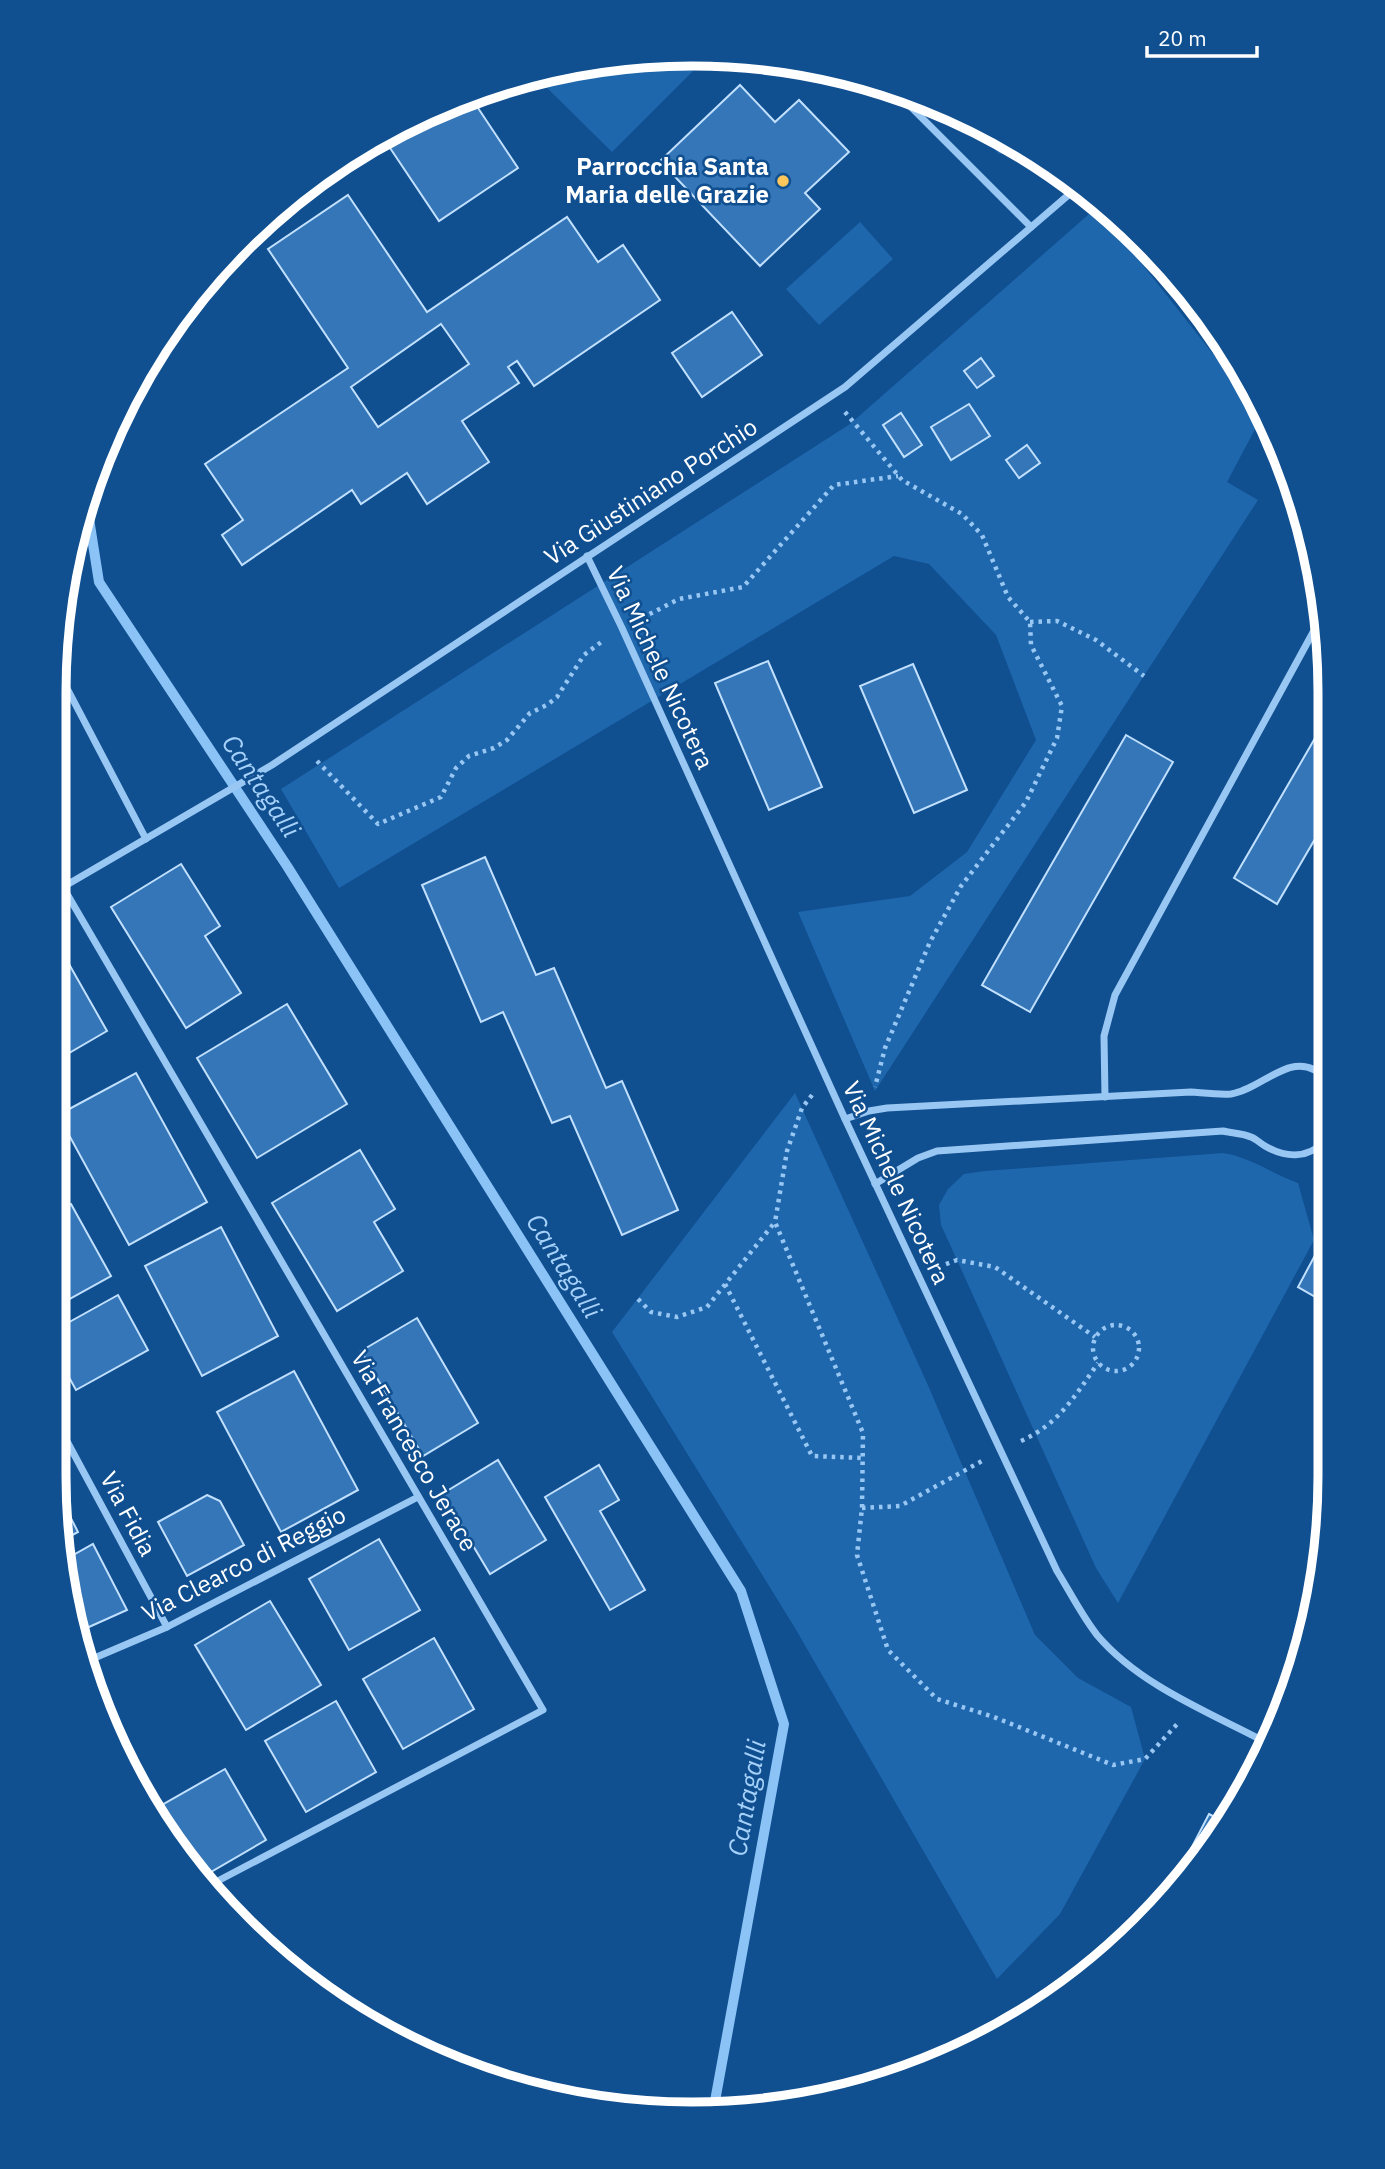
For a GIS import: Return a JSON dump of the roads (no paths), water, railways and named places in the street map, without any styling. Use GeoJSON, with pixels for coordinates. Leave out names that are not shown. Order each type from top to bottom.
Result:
{"type":"FeatureCollection","features":[{"type":"Feature","properties":{"kind":"street"},"geometry":{"type":"LineString","coordinates":[[910,106],[1031,227]]}},
{"type":"Feature","properties":{"kind":"street","name":"Via Giustiniano Porchio"},"geometry":{"type":"LineString","coordinates":[[146,839],[302,746],[845,387],[1070,193]]}},
{"type":"Feature","properties":{"kind":"street","name":"Via Michele Nicotera"},"geometry":{"type":"LineString","coordinates":[[587,556],[825,1077],[1057,1571],[1097,1634],[1116,1654],[1140,1673],[1260,1739]]}},
{"type":"Feature","properties":{"kind":"street"},"geometry":{"type":"LineString","coordinates":[[1105,1097],[1104,1035],[1115,995],[1315,629]]}},
{"type":"Feature","properties":{"kind":"street"},"geometry":{"type":"LineString","coordinates":[[66,687],[146,839],[66,886]]}},
{"type":"Feature","properties":{"kind":"street","name":"Via Francesco Jerace"},"geometry":{"type":"LineString","coordinates":[[66,899],[543,1710],[216,1882]]}},
{"type":"Feature","properties":{"kind":"street"},"geometry":{"type":"LineString","coordinates":[[845,1119],[887,1108],[1191,1092],[1232,1094],[1294,1067],[1318,1070]]}},
{"type":"Feature","properties":{"kind":"street"},"geometry":{"type":"LineString","coordinates":[[875,1184],[918,1158],[937,1151],[1223,1130],[1251,1137],[1277,1153],[1289,1156],[1318,1148]]}},
{"type":"Feature","properties":{"kind":"street","name":"Via Fidia"},"geometry":{"type":"LineString","coordinates":[[66,1439],[167,1627]]}},
{"type":"Feature","properties":{"kind":"street","name":"Via Clearco di Reggio"},"geometry":{"type":"LineString","coordinates":[[94,1658],[167,1627],[418,1497]]}},
{"type":"Feature","properties":{"kind":"waterway","name":"Cantagalli"},"geometry":{"type":"LineString","coordinates":[[90,524],[99,582],[287,866],[741,1591],[784,1724],[715,2101]]}},
{"type":"Feature","properties":{"kind":"place","name":"Parrocchia Santa Maria delle Grazie"},"geometry":{"type":"Point","coordinates":[783,181]}}]}
